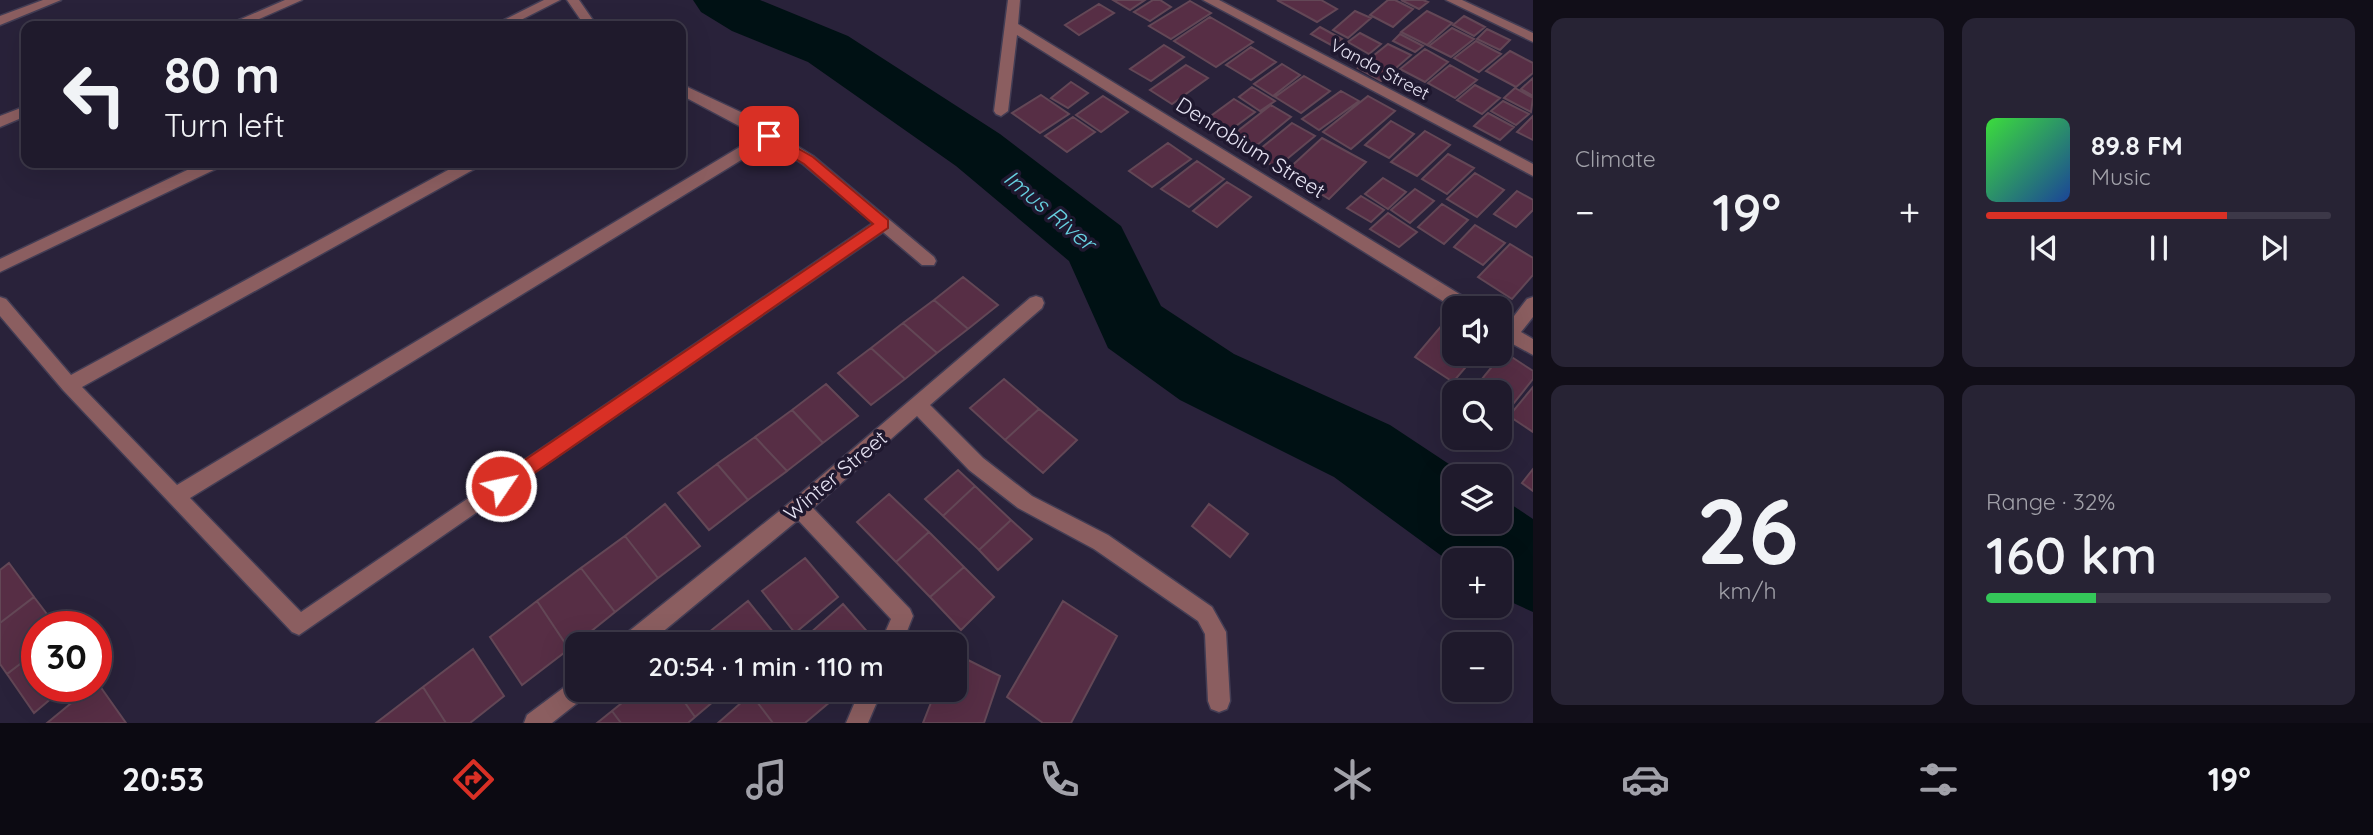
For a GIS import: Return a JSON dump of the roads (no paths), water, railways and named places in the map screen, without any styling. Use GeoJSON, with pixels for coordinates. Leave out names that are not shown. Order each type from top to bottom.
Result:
{"type":"FeatureCollection","features":[{"type":"Feature","properties":{"kind":"street"},"geometry":{"type":"LineString","coordinates":[[0,21],[55,0]]}},
{"type":"Feature","properties":{"kind":"street"},"geometry":{"type":"LineString","coordinates":[[244,21],[296,0]]}},
{"type":"Feature","properties":{"kind":"street"},"geometry":{"type":"LineString","coordinates":[[510,21],[554,0]]}},
{"type":"Feature","properties":{"kind":"street"},"geometry":{"type":"LineString","coordinates":[[573,0],[588,21]]}},
{"type":"Feature","properties":{"kind":"street"},"geometry":{"type":"LineString","coordinates":[[1001,111],[1014,0]]}},
{"type":"Feature","properties":{"kind":"street","name":"Vanda Street"},"geometry":{"type":"LineString","coordinates":[[1209,0],[1533,171]]}},
{"type":"Feature","properties":{"kind":"street"},"geometry":{"type":"LineString","coordinates":[[1452,0],[1533,38]]}},
{"type":"Feature","properties":{"kind":"street","name":"Denrobium Street"},"geometry":{"type":"LineString","coordinates":[[1010,25],[1449,296]]}},
{"type":"Feature","properties":{"kind":"street"},"geometry":{"type":"LineString","coordinates":[[686,91],[742,119],[808,160],[929,261]]}},
{"type":"Feature","properties":{"kind":"street"},"geometry":{"type":"LineString","coordinates":[[0,122],[21,113]]}},
{"type":"Feature","properties":{"kind":"street"},"geometry":{"type":"LineString","coordinates":[[176,496],[769,136]]}},
{"type":"Feature","properties":{"kind":"street"},"geometry":{"type":"LineString","coordinates":[[0,266],[205,168]]}},
{"type":"Feature","properties":{"kind":"street"},"geometry":{"type":"LineString","coordinates":[[69,384],[464,168]]}},
{"type":"Feature","properties":{"kind":"street"},"geometry":{"type":"LineString","coordinates":[[0,304],[69,384],[299,625],[883,224]]}},
{"type":"Feature","properties":{"kind":"street","name":"Winter Street"},"geometry":{"type":"LineString","coordinates":[[646,632],[799,507],[1036,303]]}},
{"type":"Feature","properties":{"kind":"street"},"geometry":{"type":"LineString","coordinates":[[1512,324],[1533,304]]}},
{"type":"Feature","properties":{"kind":"street"},"geometry":{"type":"LineString","coordinates":[[1512,335],[1533,348]]}},
{"type":"Feature","properties":{"kind":"street"},"geometry":{"type":"LineString","coordinates":[[918,405],[976,464],[1025,502],[1101,542],[1205,614],[1215,632],[1219,702]]}},
{"type":"Feature","properties":{"kind":"street"},"geometry":{"type":"LineString","coordinates":[[799,507],[903,616],[896,632]]}},
{"type":"Feature","properties":{"kind":"street"},"geometry":{"type":"LineString","coordinates":[[535,723],[565,699]]}},
{"type":"Feature","properties":{"kind":"street"},"geometry":{"type":"LineString","coordinates":[[857,723],[866,702]]}},
{"type":"Feature","properties":{"kind":"waterway","name":"Imus River"},"geometry":{"type":"LineString","coordinates":[[720,0],[752,19],[828,49],[978,150],[1097,245],[1134,327],[1207,377],[1362,451],[1442,507]]}},
{"type":"Feature","properties":{"kind":"waterway","name":"Imus River"},"geometry":{"type":"LineString","coordinates":[[1482,534],[1533,569]]}}]}
